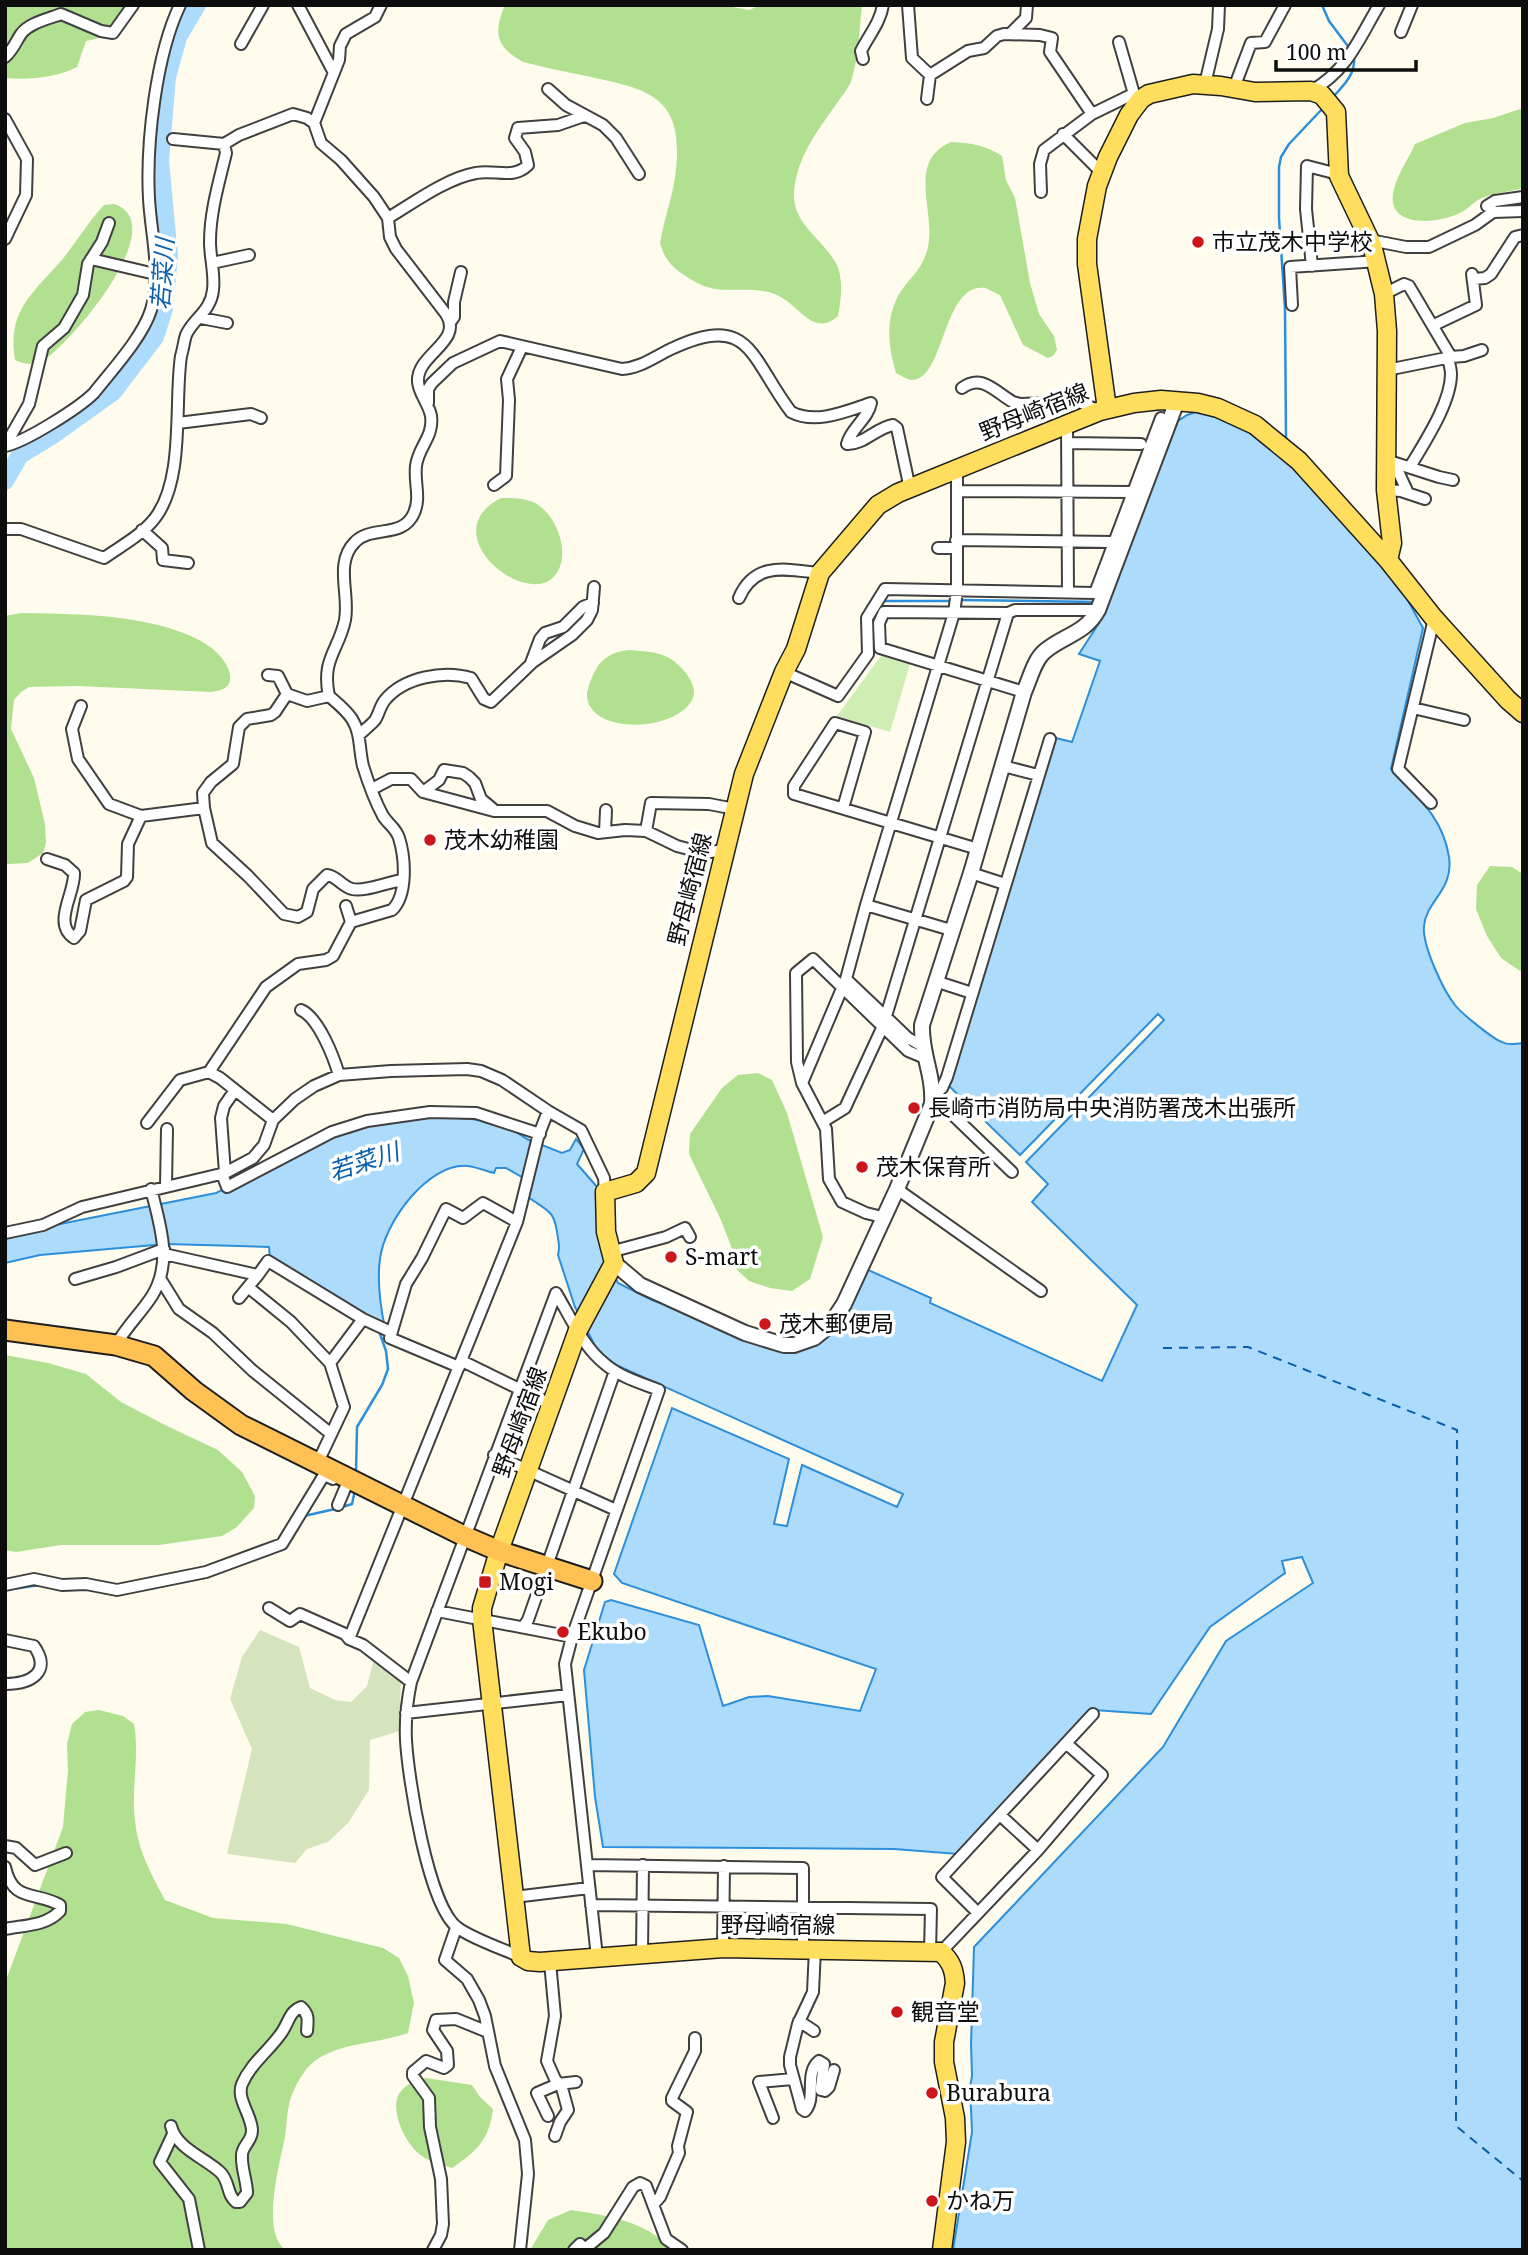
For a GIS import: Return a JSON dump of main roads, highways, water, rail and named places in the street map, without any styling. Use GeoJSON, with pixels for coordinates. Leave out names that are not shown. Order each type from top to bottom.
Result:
{"type":"FeatureCollection","features":[{"type":"Feature","properties":{"kind":"highway"},"geometry":{"type":"LineString","coordinates":[[5,1330],[116,1345],[155,1356],[194,1391],[241,1425],[464,1536],[499,1551],[592,1581]]}},
{"type":"Feature","properties":{"kind":"main road","name":"野母崎宿線"},"geometry":{"type":"LineString","coordinates":[[1104,410],[1086,251],[1091,211],[1102,173],[1119,132],[1138,97],[1161,90],[1205,84],[1255,92],[1317,93],[1335,108],[1338,116],[1338,174],[1370,240],[1378,261],[1384,294],[1387,370],[1386,490],[1392,543],[1388,560]]}},
{"type":"Feature","properties":{"kind":"main road","name":"野母崎宿線"},"geometry":{"type":"LineString","coordinates":[[942,2250],[956,2142],[955,2118],[944,2062],[944,2042],[955,1983],[954,1972],[947,1958],[936,1952],[723,1948],[550,1962],[528,1961],[521,1957],[482,1608],[499,1551],[581,1325],[612,1258],[606,1232],[605,1192],[636,1183],[646,1173],[744,774],[799,639],[820,573],[878,505],[909,489],[1104,410],[1147,401],[1198,403],[1238,415],[1278,442],[1388,560],[1434,619],[1523,713]]}},
{"type":"Feature","properties":{"kind":"water"},"geometry":{"type":"Polygon","coordinates":[[[1204,409],[1216,412],[1277,448],[1396,579],[1423,628],[1391,769],[1428,808],[1441,830],[1449,857],[1444,887],[1426,917],[1426,944],[1439,978],[1458,1009],[1498,1040],[1509,1044],[1523,1043],[1523,2250],[953,2250],[972,2132],[970,2087],[974,1947],[1163,1747],[1226,1641],[1313,1583],[1302,1557],[1282,1561],[1285,1573],[1210,1627],[1151,1714],[1094,1710],[958,1854],[894,1849],[603,1847],[595,1797],[584,1670],[605,1602],[611,1600],[699,1625],[723,1706],[749,1697],[768,1696],[860,1711],[876,1669],[622,1583],[614,1574],[672,1408],[789,1459],[774,1524],[787,1526],[802,1465],[897,1507],[903,1494],[616,1365],[598,1351],[575,1307],[558,1255],[559,1243],[553,1217],[528,1197],[532,1183],[506,1168],[496,1168],[494,1173],[468,1166],[453,1167],[424,1184],[410,1198],[390,1229],[380,1259],[379,1292],[384,1324],[270,1259],[269,1247],[166,1244],[40,1255],[5,1263],[5,1238],[55,1225],[216,1193],[342,1133],[376,1122],[438,1116],[481,1120],[507,1126],[527,1139],[562,1153],[570,1150],[576,1139],[584,1149],[577,1164],[598,1188],[603,1253],[618,1283],[652,1300],[687,1312],[762,1346],[794,1353],[818,1344],[836,1329],[866,1269],[931,1298],[930,1303],[1102,1381],[1137,1305],[1032,1202],[1048,1184],[1026,1162],[1164,1020],[1158,1014],[1020,1155],[949,1086],[1056,738],[1072,742],[1100,661],[1079,654],[1099,623],[1178,421],[1204,409]]]}},
{"type":"Feature","properties":{"kind":"waterway","name":"若菜川"},"geometry":{"type":"LineString","coordinates":[[5,481],[20,455],[113,392],[155,337],[164,309],[169,256],[160,161],[167,77],[178,37],[197,5]]}},
{"type":"Feature","properties":{"kind":"waterway"},"geometry":{"type":"LineString","coordinates":[[1322,5],[1329,21],[1350,49]]}},
{"type":"Feature","properties":{"kind":"waterway"},"geometry":{"type":"LineString","coordinates":[[1333,97],[1351,73],[1354,55]]}},
{"type":"Feature","properties":{"kind":"waterway"},"geometry":{"type":"LineString","coordinates":[[1286,441],[1285,309],[1279,218],[1279,167],[1281,157],[1289,144],[1324,107]]}},
{"type":"Feature","properties":{"kind":"waterway"},"geometry":{"type":"LineString","coordinates":[[959,600],[1096,602]]}},
{"type":"Feature","properties":{"kind":"waterway"},"geometry":{"type":"LineString","coordinates":[[883,601],[953,601]]}},
{"type":"Feature","properties":{"kind":"waterway"},"geometry":{"type":"LineString","coordinates":[[356,1473],[357,1427],[382,1385],[388,1369],[386,1351],[379,1331]]}},
{"type":"Feature","properties":{"kind":"waterway"},"geometry":{"type":"LineString","coordinates":[[342,1507],[352,1504],[355,1490]]}},
{"type":"Feature","properties":{"kind":"waterway"},"geometry":{"type":"LineString","coordinates":[[304,1516],[335,1509]]}},
{"type":"Feature","properties":{"kind":"waterway"},"geometry":{"type":"LineString","coordinates":[[184,1582],[202,1578]]}},
{"type":"Feature","properties":{"kind":"waterway"},"geometry":{"type":"LineString","coordinates":[[5,1590],[40,1585]]}},
{"type":"Feature","properties":{"kind":"place","name":"市立茂木中学校"},"geometry":{"type":"Point","coordinates":[1198,242]}},
{"type":"Feature","properties":{"kind":"place","name":"茂木幼稚園"},"geometry":{"type":"Point","coordinates":[430,840]}},
{"type":"Feature","properties":{"kind":"place","name":"長崎市消防局中央消防署茂木出張所"},"geometry":{"type":"Point","coordinates":[914,1108]}},
{"type":"Feature","properties":{"kind":"place","name":"茂木保育所"},"geometry":{"type":"Point","coordinates":[862,1167]}},
{"type":"Feature","properties":{"kind":"place","name":"S-mart"},"geometry":{"type":"Point","coordinates":[671,1257]}},
{"type":"Feature","properties":{"kind":"place","name":"茂木郵便局"},"geometry":{"type":"Point","coordinates":[765,1324]}},
{"type":"Feature","properties":{"kind":"place","name":"Mogi"},"geometry":{"type":"Point","coordinates":[485,1582]}},
{"type":"Feature","properties":{"kind":"place","name":"Ekubo"},"geometry":{"type":"Point","coordinates":[563,1632]}},
{"type":"Feature","properties":{"kind":"place","name":"観音堂"},"geometry":{"type":"Point","coordinates":[897,2012]}},
{"type":"Feature","properties":{"kind":"place","name":"Burabura"},"geometry":{"type":"Point","coordinates":[932,2093]}},
{"type":"Feature","properties":{"kind":"place","name":"かね万"},"geometry":{"type":"Point","coordinates":[932,2201]}}]}
